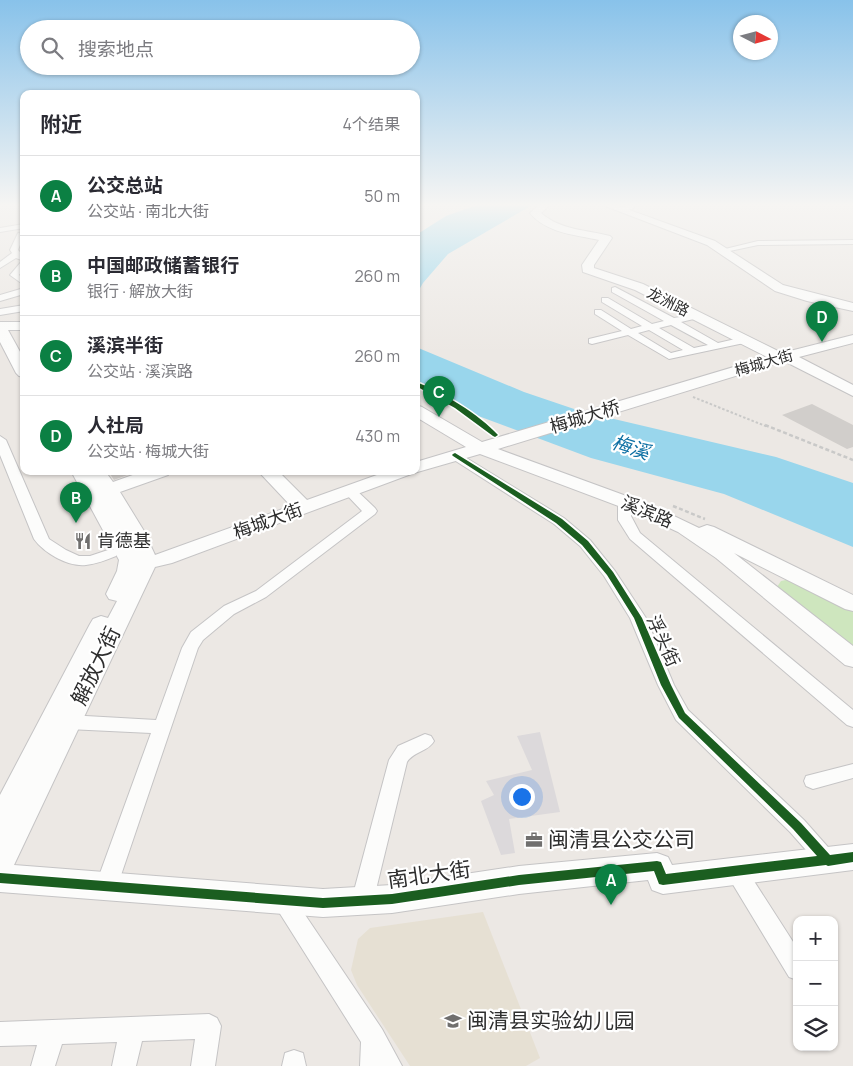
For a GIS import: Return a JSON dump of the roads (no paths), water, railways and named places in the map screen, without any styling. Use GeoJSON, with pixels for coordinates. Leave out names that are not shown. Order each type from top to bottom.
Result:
{"type":"FeatureCollection","features":[{"type":"Feature","properties":{"kind":"street","name":"龙洲路"},"geometry":{"type":"LineString","coordinates":[[595,254],[587,269],[628,283],[853,391]]}},
{"type":"Feature","properties":{"kind":"street"},"geometry":{"type":"LineString","coordinates":[[730,254],[779,288],[804,296],[853,307]]}},
{"type":"Feature","properties":{"kind":"street"},"geometry":{"type":"LineString","coordinates":[[0,266],[20,256]]}},
{"type":"Feature","properties":{"kind":"street"},"geometry":{"type":"LineString","coordinates":[[20,268],[14,275],[20,279]]}},
{"type":"Feature","properties":{"kind":"street"},"geometry":{"type":"LineString","coordinates":[[611,336],[602,325],[598,312],[605,300],[615,290],[628,283]]}},
{"type":"Feature","properties":{"kind":"street"},"geometry":{"type":"LineString","coordinates":[[615,290],[717,346]]}},
{"type":"Feature","properties":{"kind":"street"},"geometry":{"type":"LineString","coordinates":[[0,298],[20,292]]}},
{"type":"Feature","properties":{"kind":"street"},"geometry":{"type":"LineString","coordinates":[[605,300],[692,351]]}},
{"type":"Feature","properties":{"kind":"street"},"geometry":{"type":"LineString","coordinates":[[20,309],[0,314],[20,343]]}},
{"type":"Feature","properties":{"kind":"street"},"geometry":{"type":"LineString","coordinates":[[598,312],[669,356],[744,340]]}},
{"type":"Feature","properties":{"kind":"street"},"geometry":{"type":"LineString","coordinates":[[592,341],[695,316]]}},
{"type":"Feature","properties":{"kind":"street"},"geometry":{"type":"LineString","coordinates":[[9,327],[20,361]]}},
{"type":"Feature","properties":{"kind":"street","name":"梅城大街"},"geometry":{"type":"LineString","coordinates":[[675,390],[853,339]]}},
{"type":"Feature","properties":{"kind":"street","name":"梅城大桥"},"geometry":{"type":"LineString","coordinates":[[487,446],[675,390]]}},
{"type":"Feature","properties":{"kind":"street","name":"溪滨路"},"geometry":{"type":"LineString","coordinates":[[420,412],[487,446],[680,526],[709,544],[853,659]]}},
{"type":"Feature","properties":{"kind":"street"},"geometry":{"type":"LineString","coordinates":[[0,440],[41,539],[45,544],[79,561],[129,560],[145,552],[103,481],[138,475]]}},
{"type":"Feature","properties":{"kind":"street"},"geometry":{"type":"LineString","coordinates":[[420,467],[487,446]]}},
{"type":"Feature","properties":{"kind":"street","name":"浮头街"},"geometry":{"type":"LineString","coordinates":[[454,455],[559,521],[585,542],[610,574],[638,618],[666,685],[682,715],[797,826],[841,859]]}},
{"type":"Feature","properties":{"kind":"street"},"geometry":{"type":"LineString","coordinates":[[82,475],[129,560]]}},
{"type":"Feature","properties":{"kind":"street"},"geometry":{"type":"LineString","coordinates":[[271,475],[304,508]]}},
{"type":"Feature","properties":{"kind":"street","name":"梅城大街"},"geometry":{"type":"LineString","coordinates":[[129,560],[165,559],[395,475]]}},
{"type":"Feature","properties":{"kind":"street"},"geometry":{"type":"LineString","coordinates":[[106,887],[185,658],[197,636],[229,610],[261,594],[370,511],[349,491]]}},
{"type":"Feature","properties":{"kind":"street"},"geometry":{"type":"LineString","coordinates":[[625,502],[622,511],[624,520],[635,536],[853,720]]}},
{"type":"Feature","properties":{"kind":"street"},"geometry":{"type":"LineString","coordinates":[[644,510],[704,530],[853,604]]}},
{"type":"Feature","properties":{"kind":"street","name":"解放大街"},"geometry":{"type":"LineString","coordinates":[[0,863],[68,722],[129,560]]}},
{"type":"Feature","properties":{"kind":"street","name":"解放大街"},"geometry":{"type":"LineString","coordinates":[[0,823],[125,578],[129,560]]}},
{"type":"Feature","properties":{"kind":"street"},"geometry":{"type":"LineString","coordinates":[[68,722],[161,727]]}},
{"type":"Feature","properties":{"kind":"street"},"geometry":{"type":"LineString","coordinates":[[362,902],[398,760],[404,751],[425,741]]}},
{"type":"Feature","properties":{"kind":"street"},"geometry":{"type":"LineString","coordinates":[[813,782],[853,771]]}},
{"type":"Feature","properties":{"kind":"street","name":"南北大街"},"geometry":{"type":"LineString","coordinates":[[0,878],[323,903],[362,902],[519,880],[657,866],[662,880],[841,859]]}},
{"type":"Feature","properties":{"kind":"street"},"geometry":{"type":"LineString","coordinates":[[736,871],[793,964]]}},
{"type":"Feature","properties":{"kind":"street"},"geometry":{"type":"LineString","coordinates":[[283,901],[390,1066]]}},
{"type":"Feature","properties":{"kind":"street"},"geometry":{"type":"LineString","coordinates":[[0,1034],[209,1026],[202,1066]]}},
{"type":"Feature","properties":{"kind":"street"},"geometry":{"type":"LineString","coordinates":[[124,1066],[132,1029]]}},
{"type":"Feature","properties":{"kind":"street"},"geometry":{"type":"LineString","coordinates":[[43,1066],[53,1032]]}},
{"type":"Feature","properties":{"kind":"street"},"geometry":{"type":"LineString","coordinates":[[372,1066],[373,1038]]}},
{"type":"Feature","properties":{"kind":"water"},"geometry":{"type":"Polygon","coordinates":[[[420,254],[448,254],[448,254],[420,288],[420,254]]]}},
{"type":"Feature","properties":{"kind":"water","name":"梅溪"},"geometry":{"type":"Polygon","coordinates":[[[420,349],[524,392],[580,411],[776,457],[853,483],[853,547],[724,494],[591,458],[473,414],[447,395],[420,382],[420,349]]]}},
{"type":"Feature","properties":{"kind":"place","name":"人社局"},"geometry":{"type":"Point","coordinates":[822,342]}},
{"type":"Feature","properties":{"kind":"place","name":"溪滨半街"},"geometry":{"type":"Point","coordinates":[439,417]}},
{"type":"Feature","properties":{"kind":"place","name":"中国邮政储蓄银行"},"geometry":{"type":"Point","coordinates":[76,523]}},
{"type":"Feature","properties":{"kind":"place","name":"肯德基"},"geometry":{"type":"Point","coordinates":[83,541]}},
{"type":"Feature","properties":{"kind":"place","name":"闽清县公交公司"},"geometry":{"type":"Point","coordinates":[534,840]}},
{"type":"Feature","properties":{"kind":"place","name":"公交总站"},"geometry":{"type":"Point","coordinates":[611,905]}},
{"type":"Feature","properties":{"kind":"place","name":"闽清县实验幼儿园"},"geometry":{"type":"Point","coordinates":[453,1021]}}]}
